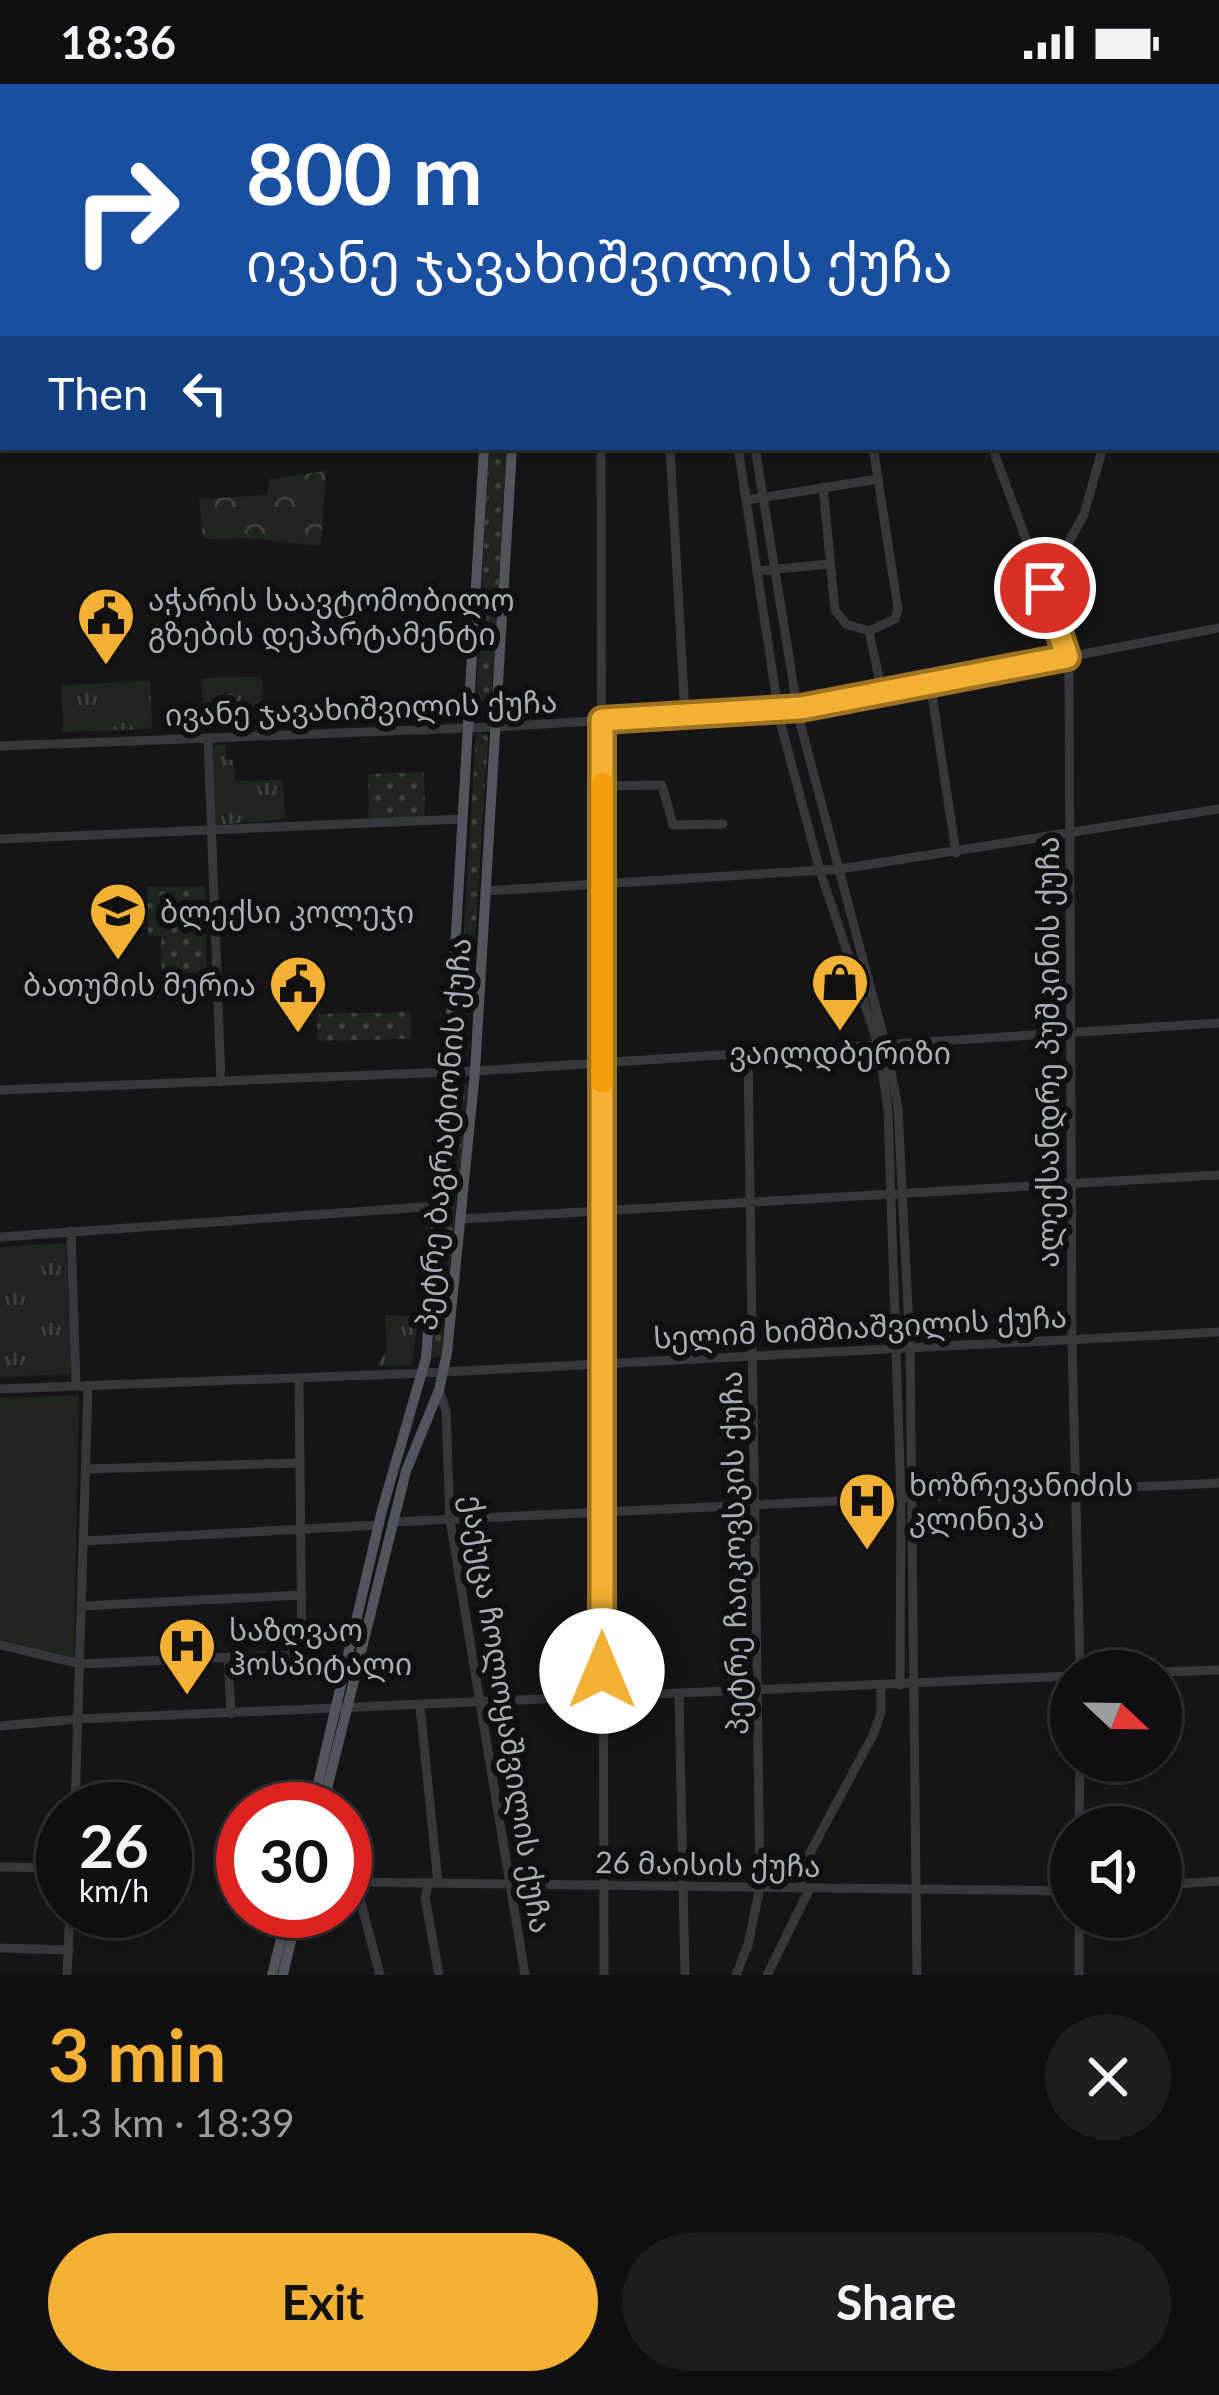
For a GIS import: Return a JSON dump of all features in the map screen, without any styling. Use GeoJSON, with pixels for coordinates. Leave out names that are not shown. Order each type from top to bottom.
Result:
{"type":"FeatureCollection","features":[{"type":"Feature","properties":{"kind":"main road","name":"პეტრე ბაგრატიონის ქუჩა"},"geometry":{"type":"LineString","coordinates":[[328,1782],[378,1525],[424,1373],[448,1072],[484,450]]}},
{"type":"Feature","properties":{"kind":"main road","name":"პეტრე ბაგრატიონის ქუჩა"},"geometry":{"type":"LineString","coordinates":[[320,1782],[406,1471],[443,1371],[476,1072],[512,450]]}},
{"type":"Feature","properties":{"kind":"main road"},"geometry":{"type":"LineString","coordinates":[[272,1975],[281,1938]]}},
{"type":"Feature","properties":{"kind":"main road"},"geometry":{"type":"LineString","coordinates":[[283,1975],[292,1938]]}},
{"type":"Feature","properties":{"kind":"street"},"geometry":{"type":"LineString","coordinates":[[602,450],[604,1975]]}},
{"type":"Feature","properties":{"kind":"street"},"geometry":{"type":"LineString","coordinates":[[670,450],[686,714]]}},
{"type":"Feature","properties":{"kind":"street"},"geometry":{"type":"LineString","coordinates":[[739,450],[778,710],[820,872],[882,1047]]}},
{"type":"Feature","properties":{"kind":"street"},"geometry":{"type":"LineString","coordinates":[[755,450],[797,708],[898,1108],[897,1348],[915,1684],[917,1975]]}},
{"type":"Feature","properties":{"kind":"street"},"geometry":{"type":"LineString","coordinates":[[823,487],[839,620],[869,631],[895,619],[898,609],[873,450]]}},
{"type":"Feature","properties":{"kind":"street","name":"ალექსანდრე პუშკინის ქუჩა"},"geometry":{"type":"LineString","coordinates":[[993,450],[1067,657],[1072,1340],[1080,1650]]}},
{"type":"Feature","properties":{"kind":"street"},"geometry":{"type":"LineString","coordinates":[[1045,588],[1084,514],[1101,450]]}},
{"type":"Feature","properties":{"kind":"street"},"geometry":{"type":"LineString","coordinates":[[747,500],[878,479]]}},
{"type":"Feature","properties":{"kind":"street"},"geometry":{"type":"LineString","coordinates":[[758,571],[830,564]]}},
{"type":"Feature","properties":{"kind":"street","name":"ივანე ჯავახიშვილის ქუჩა"},"geometry":{"type":"LineString","coordinates":[[0,746],[495,727],[778,710],[1219,628]]}},
{"type":"Feature","properties":{"kind":"street"},"geometry":{"type":"LineString","coordinates":[[869,631],[881,692]]}},
{"type":"Feature","properties":{"kind":"street"},"geometry":{"type":"LineString","coordinates":[[930,682],[956,853]]}},
{"type":"Feature","properties":{"kind":"street"},"geometry":{"type":"LineString","coordinates":[[208,738],[221,1082]]}},
{"type":"Feature","properties":{"kind":"street"},"geometry":{"type":"LineString","coordinates":[[602,786],[662,785],[673,825],[723,824]]}},
{"type":"Feature","properties":{"kind":"street"},"geometry":{"type":"LineString","coordinates":[[486,891],[820,872],[1219,809]]}},
{"type":"Feature","properties":{"kind":"street"},"geometry":{"type":"LineString","coordinates":[[0,839],[461,819]]}},
{"type":"Feature","properties":{"kind":"street"},"geometry":{"type":"LineString","coordinates":[[0,1090],[476,1072],[1219,1024]]}},
{"type":"Feature","properties":{"kind":"street","name":"პეტრე ჩაიკოვსკის ქუჩა"},"geometry":{"type":"LineString","coordinates":[[736,1975],[748,1945],[760,1887],[754,1202],[748,1054]]}},
{"type":"Feature","properties":{"kind":"street"},"geometry":{"type":"LineString","coordinates":[[462,1219],[1219,1175]]}},
{"type":"Feature","properties":{"kind":"street"},"geometry":{"type":"LineString","coordinates":[[897,1193],[910,1348],[900,1685]]}},
{"type":"Feature","properties":{"kind":"street"},"geometry":{"type":"LineString","coordinates":[[0,1237],[439,1206]]}},
{"type":"Feature","properties":{"kind":"street"},"geometry":{"type":"LineString","coordinates":[[71,1231],[86,1469],[76,1782]]}},
{"type":"Feature","properties":{"kind":"street","name":"სელიმ ხიმშიაშვილის ქუჩა"},"geometry":{"type":"LineString","coordinates":[[0,1389],[424,1373],[1219,1332]]}},
{"type":"Feature","properties":{"kind":"street"},"geometry":{"type":"LineString","coordinates":[[0,1645],[81,1664],[302,1654],[299,1378]]}},
{"type":"Feature","properties":{"kind":"street","name":"ქაქუცა ჩოლოყაშვილის ქუჩა"},"geometry":{"type":"LineString","coordinates":[[439,1390],[446,1411],[450,1520],[525,1975]]}},
{"type":"Feature","properties":{"kind":"street"},"geometry":{"type":"LineString","coordinates":[[86,1469],[300,1463]]}},
{"type":"Feature","properties":{"kind":"street"},"geometry":{"type":"LineString","coordinates":[[393,1522],[1219,1483]]}},
{"type":"Feature","properties":{"kind":"street"},"geometry":{"type":"LineString","coordinates":[[84,1540],[378,1525]]}},
{"type":"Feature","properties":{"kind":"street"},"geometry":{"type":"LineString","coordinates":[[82,1606],[302,1595]]}},
{"type":"Feature","properties":{"kind":"street"},"geometry":{"type":"LineString","coordinates":[[228,1657],[231,1714]]}},
{"type":"Feature","properties":{"kind":"street"},"geometry":{"type":"LineString","coordinates":[[1182,1671],[1219,1670]]}},
{"type":"Feature","properties":{"kind":"street"},"geometry":{"type":"LineString","coordinates":[[0,1726],[1050,1677]]}},
{"type":"Feature","properties":{"kind":"street"},"geometry":{"type":"LineString","coordinates":[[767,1975],[805,1888],[803,1866],[873,1735],[881,1687]]}},
{"type":"Feature","properties":{"kind":"street"},"geometry":{"type":"LineString","coordinates":[[679,1696],[685,1975]]}},
{"type":"Feature","properties":{"kind":"street"},"geometry":{"type":"LineString","coordinates":[[420,1706],[434,1884],[425,1897],[439,1975]]}},
{"type":"Feature","properties":{"kind":"street"},"geometry":{"type":"LineString","coordinates":[[0,1867],[36,1868]]}},
{"type":"Feature","properties":{"kind":"street"},"geometry":{"type":"LineString","coordinates":[[1182,1884],[1219,1881]]}},
{"type":"Feature","properties":{"kind":"street","name":"26 მაისის ქუჩა"},"geometry":{"type":"LineString","coordinates":[[372,1883],[1050,1891]]}},
{"type":"Feature","properties":{"kind":"street"},"geometry":{"type":"LineString","coordinates":[[67,1975],[69,1938]]}},
{"type":"Feature","properties":{"kind":"street"},"geometry":{"type":"LineString","coordinates":[[368,1938],[380,1975]]}},
{"type":"Feature","properties":{"kind":"street"},"geometry":{"type":"LineString","coordinates":[[1079,1938],[1079,1975]]}},
{"type":"Feature","properties":{"kind":"street"},"geometry":{"type":"LineString","coordinates":[[0,1948],[69,1950]]}},
{"type":"Feature","properties":{"kind":"green space"},"geometry":{"type":"Polygon","coordinates":[[[489,450],[507,450],[490,715],[475,718],[489,450]]]}},
{"type":"Feature","properties":{"kind":"green space"},"geometry":{"type":"Polygon","coordinates":[[[326,471],[321,546],[247,538],[203,539],[199,499],[267,495],[270,479],[326,471]]]}},
{"type":"Feature","properties":{"kind":"green space"},"geometry":{"type":"Polygon","coordinates":[[[262,677],[264,728],[204,728],[201,678],[262,677]]]}},
{"type":"Feature","properties":{"kind":"green space"},"geometry":{"type":"Polygon","coordinates":[[[150,681],[152,729],[63,732],[61,685],[150,681]]]}},
{"type":"Feature","properties":{"kind":"green space"},"geometry":{"type":"Polygon","coordinates":[[[476,733],[486,733],[488,739],[467,1061],[456,1063],[476,733]]]}},
{"type":"Feature","properties":{"kind":"green space"},"geometry":{"type":"Polygon","coordinates":[[[225,745],[226,759],[233,760],[235,781],[283,780],[285,819],[216,825],[213,746],[225,745]]]}},
{"type":"Feature","properties":{"kind":"green space"},"geometry":{"type":"Polygon","coordinates":[[[424,772],[425,820],[369,822],[368,774],[424,772]]]}},
{"type":"Feature","properties":{"kind":"green space"},"geometry":{"type":"Polygon","coordinates":[[[205,886],[207,991],[162,992],[161,936],[148,936],[147,887],[205,886]]]}},
{"type":"Feature","properties":{"kind":"green space"},"geometry":{"type":"Polygon","coordinates":[[[411,1012],[411,1039],[318,1041],[317,1014],[411,1012]]]}},
{"type":"Feature","properties":{"kind":"green space"},"geometry":{"type":"Polygon","coordinates":[[[450,1083],[468,1084],[441,1354],[431,1360],[450,1083]]]}},
{"type":"Feature","properties":{"kind":"green space"},"geometry":{"type":"Polygon","coordinates":[[[66,1243],[71,1374],[0,1377],[0,1247],[66,1243]]]}},
{"type":"Feature","properties":{"kind":"green space"},"geometry":{"type":"Polygon","coordinates":[[[385,1315],[418,1316],[412,1365],[377,1366],[387,1350],[385,1315]]]}},
{"type":"Feature","properties":{"kind":"green space"},"geometry":{"type":"Polygon","coordinates":[[[79,1395],[74,1657],[0,1641],[0,1398],[79,1395]]]}},
{"type":"Feature","properties":{"kind":"slow traffic"},"geometry":{"type":"LineString","coordinates":[[602,783],[602,1082]]}},
{"type":"Feature","properties":{"kind":"place","name":"აჭარის საავტომობილო გზების დეპარტამენტი"},"geometry":{"type":"Point","coordinates":[106,667]}},
{"type":"Feature","properties":{"kind":"place","name":"ბლექსი კოლეჯი"},"geometry":{"type":"Point","coordinates":[118,962]}},
{"type":"Feature","properties":{"kind":"place","name":"ვაილდბერიზი"},"geometry":{"type":"Point","coordinates":[840,1033]}},
{"type":"Feature","properties":{"kind":"place","name":"ბათუმის მერია"},"geometry":{"type":"Point","coordinates":[298,1035]}},
{"type":"Feature","properties":{"kind":"place","name":"ხოზრევანიძის კლინიკა"},"geometry":{"type":"Point","coordinates":[867,1552]}},
{"type":"Feature","properties":{"kind":"place","name":"საზღვაო ჰოსპიტალი"},"geometry":{"type":"Point","coordinates":[187,1697]}},
{"type":"Feature","properties":{"kind":"route"},"geometry":{"type":"LineString","coordinates":[[602,1671],[602,720],[801,708],[1067,657],[1045,588]]}}]}
